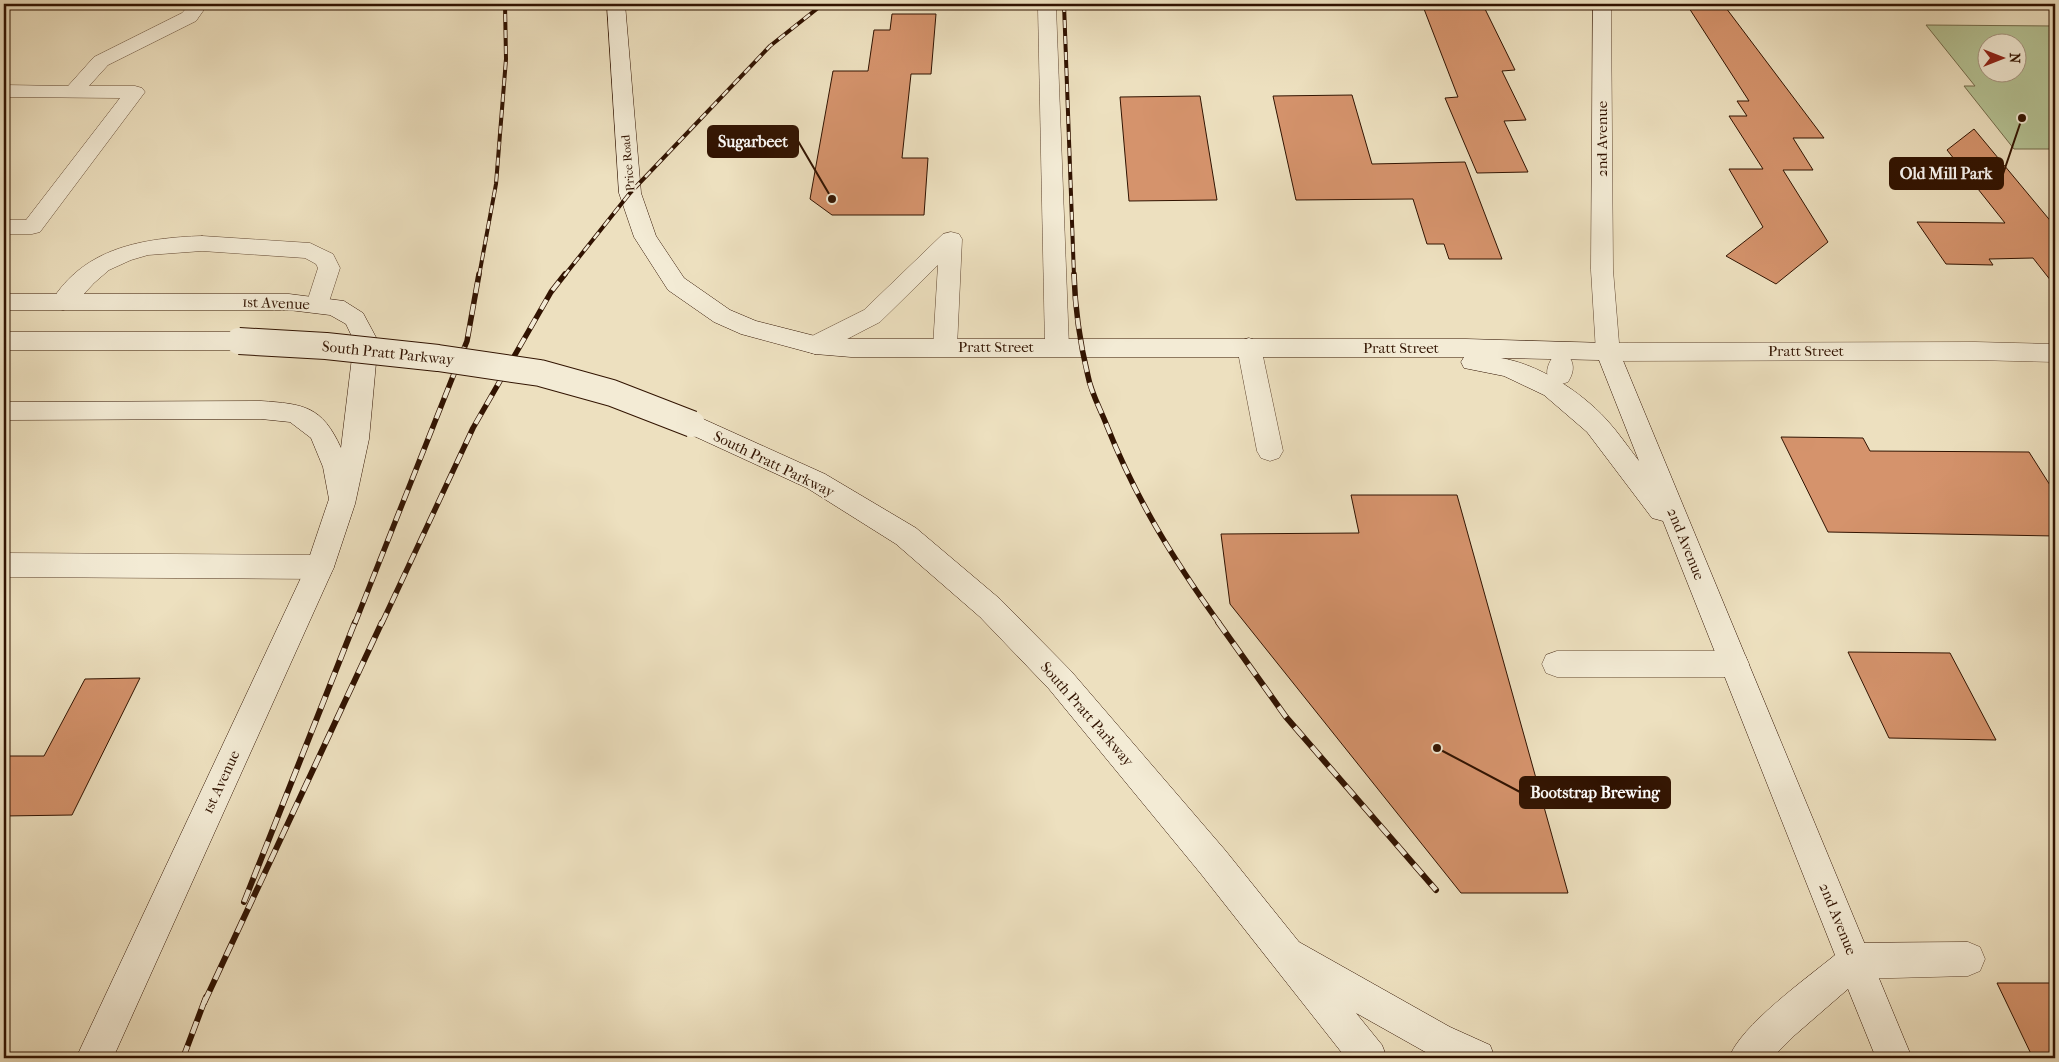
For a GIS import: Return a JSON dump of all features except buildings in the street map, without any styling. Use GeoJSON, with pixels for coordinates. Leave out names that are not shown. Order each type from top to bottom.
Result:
{"type":"FeatureCollection","features":[{"type":"Feature","properties":{"kind":"street"},"geometry":{"type":"LineString","coordinates":[[74,91],[101,61],[189,17],[199,4]]}},
{"type":"Feature","properties":{"kind":"street","name":"Price Road"},"geometry":{"type":"LineString","coordinates":[[616,4],[630,193],[645,237],[676,284],[722,316],[749,328]]}},
{"type":"Feature","properties":{"kind":"street","name":"2nd Avenue"},"geometry":{"type":"LineString","coordinates":[[1602,4],[1602,270],[1608,352],[1894,1058]]}},
{"type":"Feature","properties":{"kind":"street"},"geometry":{"type":"LineString","coordinates":[[1047,7],[1057,347]]}},
{"type":"Feature","properties":{"kind":"street"},"geometry":{"type":"LineString","coordinates":[[4,91],[135,92],[32,227],[5,229]]}},
{"type":"Feature","properties":{"kind":"street"},"geometry":{"type":"LineString","coordinates":[[815,345],[872,316],[951,239],[945,348]]}},
{"type":"Feature","properties":{"kind":"street"},"geometry":{"type":"LineString","coordinates":[[63,302],[88,275],[101,265],[130,250],[164,244],[207,244],[310,251],[325,259],[329,268],[318,305]]}},
{"type":"Feature","properties":{"kind":"street","name":"1st Avenue"},"geometry":{"type":"LineString","coordinates":[[4,302],[289,302],[318,305],[336,308],[355,319],[366,340],[356,440],[341,504],[320,567],[94,1058]]}},
{"type":"Feature","properties":{"kind":"street","name":"Pratt Street"},"geometry":{"type":"LineString","coordinates":[[749,328],[815,345],[851,348],[1466,348],[1608,352],[1975,351],[2055,353]]}},
{"type":"Feature","properties":{"kind":"street","name":"South Pratt Parkway"},"geometry":{"type":"LineString","coordinates":[[4,341],[239,340],[326,346],[438,358],[540,373],[612,393],[692,424],[816,481],[906,536],[990,608],[1060,680],[1213,862],[1369,1058]]}},
{"type":"Feature","properties":{"kind":"street"},"geometry":{"type":"LineString","coordinates":[[1249,348],[1270,451]]}},
{"type":"Feature","properties":{"kind":"street"},"geometry":{"type":"LineString","coordinates":[[1382,348],[1508,368],[1553,388],[1596,426],[1682,535]]}},
{"type":"Feature","properties":{"kind":"street","name":"1st Avenue"},"geometry":{"type":"LineString","coordinates":[[4,411],[261,410],[296,413],[320,432],[336,467],[341,504]]}},
{"type":"Feature","properties":{"kind":"street"},"geometry":{"type":"LineString","coordinates":[[4,565],[320,567]]}},
{"type":"Feature","properties":{"kind":"street"},"geometry":{"type":"LineString","coordinates":[[1557,664],[1734,664]]}},
{"type":"Feature","properties":{"kind":"street"},"geometry":{"type":"LineString","coordinates":[[1284,952],[1438,1040],[1477,1058]]}},
{"type":"Feature","properties":{"kind":"street"},"geometry":{"type":"LineString","coordinates":[[1747,1058],[1782,1022],[1855,961],[1968,959]]}},
{"type":"Feature","properties":{"kind":"green space"},"geometry":{"type":"Polygon","coordinates":[[[1926,25],[2055,26],[2055,149],[2014,149],[1964,86],[1975,86],[1926,25]]]}},
{"type":"Feature","properties":{"kind":"railway"},"geometry":{"type":"LineString","coordinates":[[479,276],[496,184],[506,59],[505,4]]}},
{"type":"Feature","properties":{"kind":"railway"},"geometry":{"type":"LineString","coordinates":[[564,276],[630,193],[770,46],[823,4]]}},
{"type":"Feature","properties":{"kind":"railway"},"geometry":{"type":"LineString","coordinates":[[1064,4],[1074,276]]}},
{"type":"Feature","properties":{"kind":"railway"},"geometry":{"type":"LineString","coordinates":[[355,623],[467,341],[479,274]]}},
{"type":"Feature","properties":{"kind":"railway"},"geometry":{"type":"LineString","coordinates":[[382,623],[473,428],[551,292],[565,274]]}},
{"type":"Feature","properties":{"kind":"railway"},"geometry":{"type":"LineString","coordinates":[[1074,274],[1080,338],[1089,382],[1118,453],[1143,504],[1171,552],[1219,623]]}},
{"type":"Feature","properties":{"kind":"railway"},"geometry":{"type":"LineString","coordinates":[[244,902],[355,622]]}},
{"type":"Feature","properties":{"kind":"railway"},"geometry":{"type":"LineString","coordinates":[[204,1003],[382,622]]}},
{"type":"Feature","properties":{"kind":"railway"},"geometry":{"type":"LineString","coordinates":[[1218,622],[1286,717],[1436,890]]}},
{"type":"Feature","properties":{"kind":"railway"},"geometry":{"type":"LineString","coordinates":[[183,1058],[206,997]]}},
{"type":"Feature","properties":{"kind":"place","name":"Old Mill Park"},"geometry":{"type":"Point","coordinates":[2022,118]}},
{"type":"Feature","properties":{"kind":"place","name":"Sugarbeet"},"geometry":{"type":"Point","coordinates":[832,199]}},
{"type":"Feature","properties":{"kind":"place","name":"Bootstrap Brewing"},"geometry":{"type":"Point","coordinates":[1437,748]}}]}
